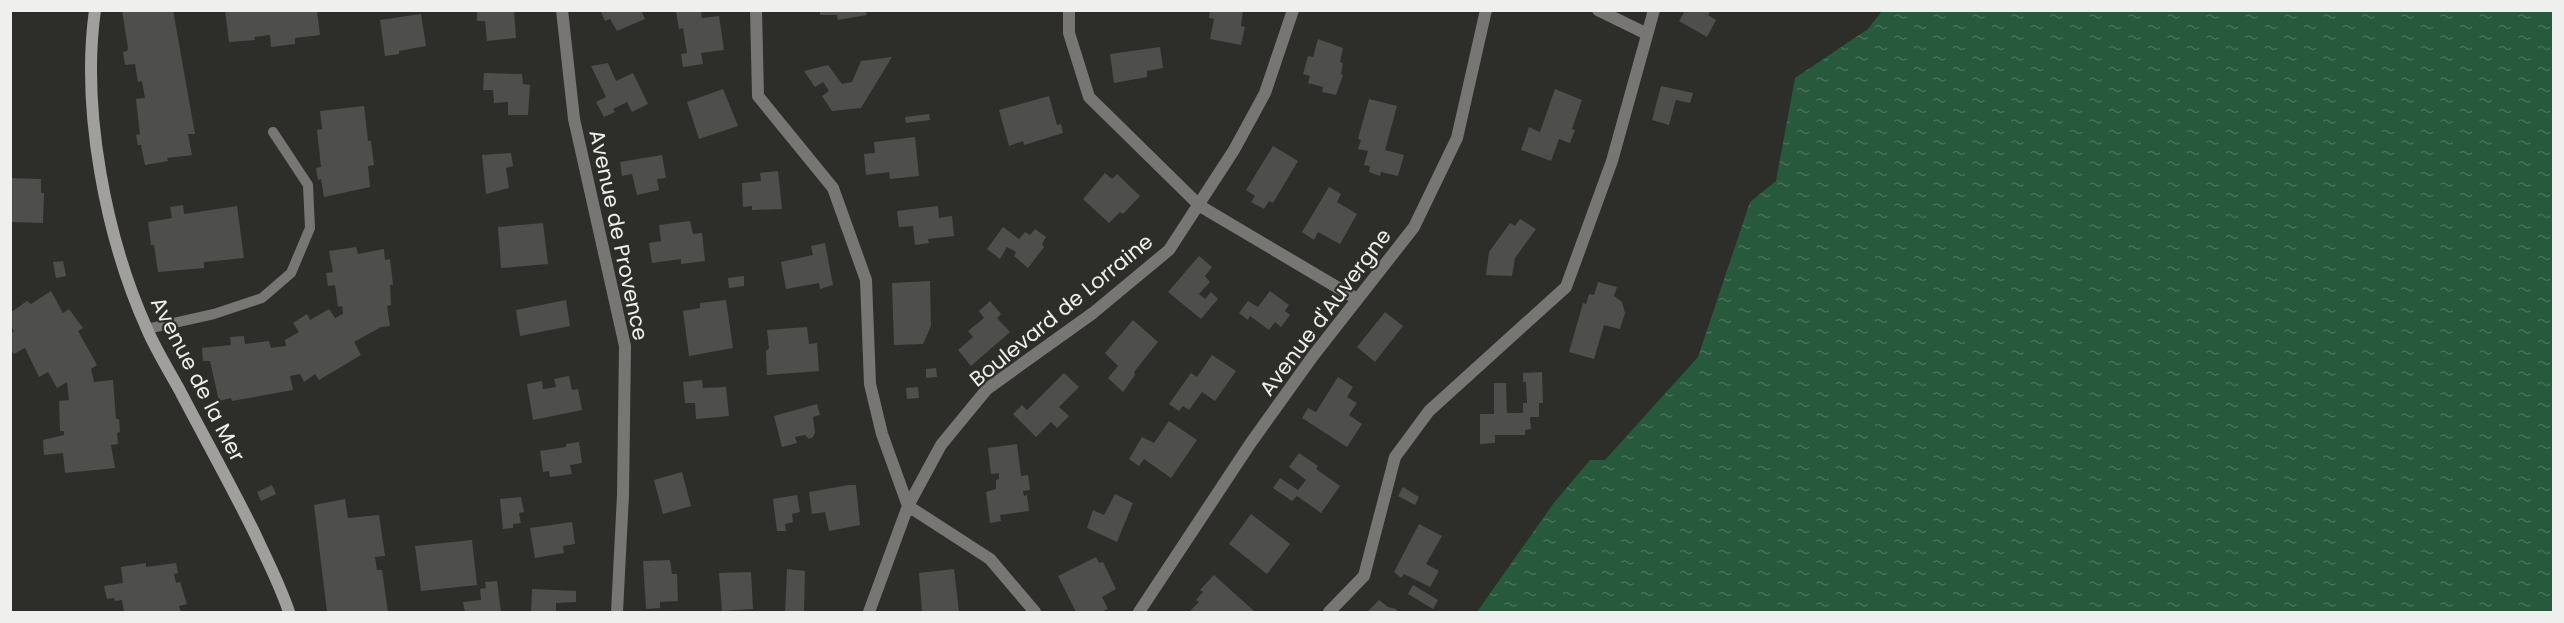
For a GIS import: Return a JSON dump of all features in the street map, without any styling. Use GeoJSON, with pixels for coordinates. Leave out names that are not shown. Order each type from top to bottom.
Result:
{"type":"FeatureCollection","features":[{"type":"Feature","properties":{"kind":"street","name":"Avenue de la Mer"},"geometry":{"type":"LineString","coordinates":[[95,10],[92,79],[97,152],[110,220],[124,269],[147,329],[239,501],[281,589],[288,612]]}},
{"type":"Feature","properties":{"kind":"street","name":"Avenue de Provence"},"geometry":{"type":"LineString","coordinates":[[562,10],[574,119],[625,346],[624,471],[617,612]]}},
{"type":"Feature","properties":{"kind":"street"},"geometry":{"type":"LineString","coordinates":[[756,10],[758,96],[833,188],[866,280],[870,384],[882,434],[908,506],[990,559],[1035,612]]}},
{"type":"Feature","properties":{"kind":"street"},"geometry":{"type":"LineString","coordinates":[[1069,10],[1069,33],[1089,97],[1200,206],[1358,298]]}},
{"type":"Feature","properties":{"kind":"street","name":"Boulevard de Lorraine"},"geometry":{"type":"LineString","coordinates":[[869,612],[908,506],[941,445],[987,389],[1093,313],[1169,250],[1200,206],[1265,93],[1293,10]]}},
{"type":"Feature","properties":{"kind":"street","name":"Avenue d'Auvergne"},"geometry":{"type":"LineString","coordinates":[[1139,612],[1250,444],[1313,356],[1414,227],[1457,138],[1486,10]]}},
{"type":"Feature","properties":{"kind":"street"},"geometry":{"type":"LineString","coordinates":[[1598,10],[1647,34]]}},
{"type":"Feature","properties":{"kind":"street"},"geometry":{"type":"LineString","coordinates":[[1329,612],[1364,576],[1395,457],[1429,411],[1566,286],[1612,161],[1654,10]]}},
{"type":"Feature","properties":{"kind":"lane"},"geometry":{"type":"LineString","coordinates":[[147,329],[214,314],[262,298],[291,273],[310,228],[308,185],[273,132]]}},
{"type":"Feature","properties":{"kind":"water"},"geometry":{"type":"Polygon","coordinates":[[[1882,11],[2553,11],[2553,612],[1477,612],[1553,504],[1590,460],[1605,460],[1698,357],[1750,202],[1776,181],[1795,78],[1868,29],[1882,11]]]}},
{"type":"Feature","properties":{"kind":"building"},"geometry":{"type":"Polygon","coordinates":[[[122,10],[173,10],[195,134],[188,134],[192,155],[167,158],[168,161],[145,165],[141,145],[138,145],[136,135],[140,134],[136,99],[145,98],[142,81],[138,82],[135,64],[125,65],[123,52],[128,48],[122,10]]]}},
{"type":"Feature","properties":{"kind":"building"},"geometry":{"type":"Polygon","coordinates":[[[225,10],[317,10],[320,35],[295,38],[295,44],[271,47],[270,35],[254,37],[255,40],[229,42],[225,10]]]}},
{"type":"Feature","properties":{"kind":"building"},"geometry":{"type":"Polygon","coordinates":[[[477,10],[514,10],[516,38],[487,41],[485,21],[477,21],[477,10]]]}},
{"type":"Feature","properties":{"kind":"building"},"geometry":{"type":"Polygon","coordinates":[[[600,10],[641,10],[645,19],[617,31],[610,19],[605,21],[600,10]]]}},
{"type":"Feature","properties":{"kind":"building"},"geometry":{"type":"Polygon","coordinates":[[[701,10],[702,18],[719,16],[724,50],[701,53],[703,64],[683,67],[681,54],[687,53],[683,28],[679,29],[676,12],[701,10]]]}},
{"type":"Feature","properties":{"kind":"building"},"geometry":{"type":"Polygon","coordinates":[[[820,10],[865,10],[867,15],[838,20],[837,15],[820,15],[820,10]]]}},
{"type":"Feature","properties":{"kind":"building"},"geometry":{"type":"Polygon","coordinates":[[[1210,10],[1243,10],[1241,26],[1245,27],[1241,45],[1210,39],[1214,19],[1209,18],[1210,10]]]}},
{"type":"Feature","properties":{"kind":"building"},"geometry":{"type":"Polygon","coordinates":[[[1688,10],[1711,10],[1708,15],[1716,20],[1707,37],[1679,21],[1688,10]]]}},
{"type":"Feature","properties":{"kind":"building"},"geometry":{"type":"Polygon","coordinates":[[[421,14],[426,46],[385,56],[380,20],[421,14]]]}},
{"type":"Feature","properties":{"kind":"building"},"geometry":{"type":"Polygon","coordinates":[[[1318,39],[1343,48],[1340,62],[1343,63],[1341,74],[1343,75],[1336,95],[1322,92],[1323,87],[1308,83],[1310,76],[1303,74],[1308,56],[1313,57],[1318,39]]]}},
{"type":"Feature","properties":{"kind":"building"},"geometry":{"type":"Polygon","coordinates":[[[1160,47],[1163,68],[1147,71],[1147,77],[1114,83],[1110,54],[1160,47]]]}},
{"type":"Feature","properties":{"kind":"building"},"geometry":{"type":"Polygon","coordinates":[[[892,57],[861,108],[832,111],[822,96],[829,91],[823,82],[815,87],[804,71],[828,65],[842,84],[852,82],[861,61],[892,57]]]}},
{"type":"Feature","properties":{"kind":"building"},"geometry":{"type":"Polygon","coordinates":[[[608,63],[616,81],[633,73],[648,104],[632,112],[627,102],[613,109],[615,112],[604,117],[596,102],[606,97],[591,66],[608,63]]]}},
{"type":"Feature","properties":{"kind":"building"},"geometry":{"type":"Polygon","coordinates":[[[484,73],[522,74],[523,84],[530,85],[528,115],[508,115],[508,102],[494,103],[493,90],[483,90],[484,73]]]}},
{"type":"Feature","properties":{"kind":"building"},"geometry":{"type":"Polygon","coordinates":[[[1661,86],[1693,93],[1690,103],[1676,100],[1669,125],[1652,120],[1661,86]]]}},
{"type":"Feature","properties":{"kind":"building"},"geometry":{"type":"Polygon","coordinates":[[[723,89],[738,126],[699,139],[687,102],[723,89]]]}},
{"type":"Feature","properties":{"kind":"building"},"geometry":{"type":"Polygon","coordinates":[[[1555,89],[1582,100],[1572,129],[1575,130],[1570,143],[1559,139],[1551,161],[1521,150],[1529,127],[1540,132],[1555,89]]]}},
{"type":"Feature","properties":{"kind":"building"},"geometry":{"type":"Polygon","coordinates":[[[1049,96],[1057,125],[1061,124],[1063,133],[1024,145],[1023,141],[1009,146],[999,110],[1049,96]]]}},
{"type":"Feature","properties":{"kind":"building"},"geometry":{"type":"Polygon","coordinates":[[[1369,99],[1397,106],[1385,150],[1404,155],[1398,176],[1381,172],[1380,176],[1369,172],[1370,166],[1364,165],[1368,151],[1358,149],[1361,140],[1358,139],[1369,99]]]}},
{"type":"Feature","properties":{"kind":"building"},"geometry":{"type":"Polygon","coordinates":[[[364,106],[368,141],[371,141],[374,165],[368,166],[370,187],[324,197],[321,179],[318,180],[316,168],[321,167],[317,130],[322,129],[320,111],[364,106]]]}},
{"type":"Feature","properties":{"kind":"building"},"geometry":{"type":"Polygon","coordinates":[[[929,114],[930,120],[906,123],[905,117],[929,114]]]}},
{"type":"Feature","properties":{"kind":"building"},"geometry":{"type":"Polygon","coordinates":[[[915,137],[919,176],[890,179],[889,172],[866,175],[864,154],[875,153],[874,142],[915,137]]]}},
{"type":"Feature","properties":{"kind":"building"},"geometry":{"type":"Polygon","coordinates":[[[1273,146],[1298,161],[1273,203],[1269,201],[1264,209],[1251,202],[1255,196],[1246,190],[1273,146]]]}},
{"type":"Feature","properties":{"kind":"building"},"geometry":{"type":"Polygon","coordinates":[[[511,153],[513,166],[506,168],[509,188],[486,194],[482,155],[511,153]]]}},
{"type":"Feature","properties":{"kind":"building"},"geometry":{"type":"Polygon","coordinates":[[[662,155],[666,178],[657,179],[659,190],[637,195],[632,174],[622,176],[620,162],[662,155]]]}},
{"type":"Feature","properties":{"kind":"building"},"geometry":{"type":"Polygon","coordinates":[[[778,171],[782,209],[752,210],[752,206],[743,207],[742,183],[761,181],[760,173],[778,171]]]}},
{"type":"Feature","properties":{"kind":"building"},"geometry":{"type":"Polygon","coordinates":[[[1105,173],[1112,179],[1117,174],[1140,196],[1123,214],[1120,212],[1109,223],[1083,199],[1105,173]]]}},
{"type":"Feature","properties":{"kind":"building"},"geometry":{"type":"Polygon","coordinates":[[[10,178],[41,179],[41,193],[44,193],[43,223],[10,222],[10,178]]]}},
{"type":"Feature","properties":{"kind":"building"},"geometry":{"type":"Polygon","coordinates":[[[1329,187],[1341,194],[1337,202],[1357,214],[1340,244],[1318,232],[1314,240],[1302,232],[1329,187]]]}},
{"type":"Feature","properties":{"kind":"building"},"geometry":{"type":"Polygon","coordinates":[[[183,205],[184,214],[237,206],[244,258],[204,262],[204,268],[158,272],[148,222],[172,218],[170,207],[183,205]]]}},
{"type":"Feature","properties":{"kind":"building"},"geometry":{"type":"Polygon","coordinates":[[[938,206],[939,218],[952,216],[954,236],[928,239],[929,243],[915,245],[913,226],[899,227],[897,211],[938,206]]]}},
{"type":"Feature","properties":{"kind":"building"},"geometry":{"type":"Polygon","coordinates":[[[1520,219],[1536,229],[1515,258],[1512,276],[1486,275],[1489,252],[1510,223],[1515,226],[1520,219]]]}},
{"type":"Feature","properties":{"kind":"building"},"geometry":{"type":"Polygon","coordinates":[[[690,221],[693,234],[702,233],[705,261],[681,264],[681,259],[652,263],[649,243],[661,241],[659,225],[690,221]]]}},
{"type":"Feature","properties":{"kind":"building"},"geometry":{"type":"Polygon","coordinates":[[[543,223],[548,264],[501,268],[498,227],[543,223]]]}},
{"type":"Feature","properties":{"kind":"building"},"geometry":{"type":"Polygon","coordinates":[[[1003,227],[1019,239],[1025,232],[1030,235],[1035,229],[1046,237],[1042,244],[1044,247],[1028,268],[1014,256],[1016,252],[1007,247],[1000,259],[987,249],[1003,227]]]}},
{"type":"Feature","properties":{"kind":"building"},"geometry":{"type":"Polygon","coordinates":[[[825,243],[833,285],[820,289],[819,283],[786,289],[781,262],[813,255],[811,246],[825,243]]]}},
{"type":"Feature","properties":{"kind":"building"},"geometry":{"type":"Polygon","coordinates":[[[356,247],[358,254],[384,249],[385,260],[390,259],[393,285],[390,285],[391,305],[387,306],[390,326],[381,327],[354,342],[361,355],[319,380],[315,374],[304,382],[300,374],[290,376],[293,390],[232,401],[231,398],[219,401],[210,361],[203,361],[202,348],[231,345],[230,337],[244,336],[245,344],[269,341],[271,348],[286,346],[285,340],[299,332],[293,323],[307,314],[310,320],[329,309],[335,318],[343,314],[342,306],[338,307],[335,285],[328,286],[326,273],[333,272],[329,251],[356,247]]]}},
{"type":"Feature","properties":{"kind":"building"},"geometry":{"type":"Polygon","coordinates":[[[1199,256],[1212,267],[1205,276],[1210,282],[1199,294],[1205,299],[1211,292],[1218,299],[1201,319],[1168,292],[1199,256]]]}},
{"type":"Feature","properties":{"kind":"building"},"geometry":{"type":"Polygon","coordinates":[[[63,261],[66,276],[56,278],[53,262],[63,261]]]}},
{"type":"Feature","properties":{"kind":"building"},"geometry":{"type":"Polygon","coordinates":[[[744,276],[744,286],[729,288],[728,278],[744,276]]]}},
{"type":"Feature","properties":{"kind":"building"},"geometry":{"type":"Polygon","coordinates":[[[930,281],[931,326],[923,344],[894,345],[892,283],[930,281]]]}},
{"type":"Feature","properties":{"kind":"building"},"geometry":{"type":"Polygon","coordinates":[[[1598,282],[1617,287],[1614,296],[1622,302],[1625,313],[1620,329],[1604,325],[1594,359],[1569,352],[1583,303],[1586,304],[1589,294],[1594,295],[1598,282]]]}},
{"type":"Feature","properties":{"kind":"building"},"geometry":{"type":"Polygon","coordinates":[[[51,291],[63,313],[69,309],[83,328],[78,331],[97,365],[91,369],[94,382],[113,380],[116,419],[119,419],[120,432],[117,433],[118,444],[111,445],[115,468],[65,473],[63,453],[44,455],[43,440],[64,435],[64,431],[60,431],[59,401],[69,400],[67,382],[57,388],[48,372],[39,377],[25,348],[14,354],[10,349],[10,334],[14,331],[10,325],[10,313],[27,301],[31,304],[51,291]]]}},
{"type":"Feature","properties":{"kind":"building"},"geometry":{"type":"Polygon","coordinates":[[[1270,291],[1289,305],[1285,311],[1290,315],[1281,327],[1275,322],[1269,330],[1250,316],[1248,320],[1239,313],[1248,301],[1258,307],[1270,291]]]}},
{"type":"Feature","properties":{"kind":"building"},"geometry":{"type":"Polygon","coordinates":[[[566,300],[570,326],[520,336],[516,310],[566,300]]]}},
{"type":"Feature","properties":{"kind":"building"},"geometry":{"type":"Polygon","coordinates":[[[726,300],[733,348],[689,356],[683,311],[700,308],[700,303],[726,300]]]}},
{"type":"Feature","properties":{"kind":"building"},"geometry":{"type":"Polygon","coordinates":[[[990,301],[1001,314],[997,318],[1010,332],[971,366],[958,350],[973,337],[968,331],[984,318],[979,311],[990,301]]]}},
{"type":"Feature","properties":{"kind":"building"},"geometry":{"type":"Polygon","coordinates":[[[1385,312],[1403,326],[1375,362],[1357,347],[1385,312]]]}},
{"type":"Feature","properties":{"kind":"building"},"geometry":{"type":"Polygon","coordinates":[[[1133,320],[1158,342],[1134,372],[1135,375],[1123,392],[1108,378],[1118,366],[1105,353],[1133,320]]]}},
{"type":"Feature","properties":{"kind":"building"},"geometry":{"type":"Polygon","coordinates":[[[807,327],[809,344],[817,343],[819,371],[767,375],[766,351],[769,348],[767,330],[807,327]]]}},
{"type":"Feature","properties":{"kind":"building"},"geometry":{"type":"Polygon","coordinates":[[[1212,355],[1236,371],[1215,401],[1202,392],[1189,410],[1183,406],[1179,411],[1169,404],[1191,373],[1197,377],[1212,355]]]}},
{"type":"Feature","properties":{"kind":"building"},"geometry":{"type":"Polygon","coordinates":[[[936,368],[937,377],[926,378],[926,369],[936,368]]]}},
{"type":"Feature","properties":{"kind":"building"},"geometry":{"type":"Polygon","coordinates":[[[1542,372],[1543,403],[1539,403],[1539,417],[1530,417],[1531,429],[1525,430],[1525,435],[1495,435],[1495,443],[1480,444],[1480,414],[1494,414],[1494,383],[1506,383],[1507,413],[1523,413],[1523,403],[1527,403],[1523,373],[1542,372]]]}},
{"type":"Feature","properties":{"kind":"building"},"geometry":{"type":"Polygon","coordinates":[[[1064,373],[1079,387],[1059,407],[1069,416],[1057,428],[1051,422],[1036,437],[1013,414],[1022,405],[1027,410],[1064,373]]]}},
{"type":"Feature","properties":{"kind":"building"},"geometry":{"type":"Polygon","coordinates":[[[569,376],[572,390],[578,389],[582,410],[533,420],[527,384],[542,381],[543,389],[556,387],[554,379],[569,376]]]}},
{"type":"Feature","properties":{"kind":"building"},"geometry":{"type":"Polygon","coordinates":[[[1338,377],[1353,387],[1347,397],[1357,403],[1349,415],[1362,424],[1347,447],[1302,418],[1308,408],[1316,412],[1338,377]]]}},
{"type":"Feature","properties":{"kind":"building"},"geometry":{"type":"Polygon","coordinates":[[[702,380],[703,388],[726,387],[729,416],[696,419],[695,403],[685,403],[683,382],[702,380]]]}},
{"type":"Feature","properties":{"kind":"building"},"geometry":{"type":"Polygon","coordinates":[[[918,387],[919,398],[907,399],[906,388],[918,387]]]}},
{"type":"Feature","properties":{"kind":"building"},"geometry":{"type":"Polygon","coordinates":[[[817,404],[820,415],[813,417],[815,433],[813,437],[809,439],[805,435],[795,437],[797,443],[782,447],[774,416],[817,404]]]}},
{"type":"Feature","properties":{"kind":"building"},"geometry":{"type":"Polygon","coordinates":[[[1169,421],[1197,440],[1171,478],[1144,459],[1139,466],[1129,459],[1142,437],[1154,443],[1169,421]]]}},
{"type":"Feature","properties":{"kind":"building"},"geometry":{"type":"Polygon","coordinates":[[[579,442],[582,463],[570,465],[572,474],[550,477],[549,471],[543,472],[540,451],[566,447],[566,444],[579,442]]]}},
{"type":"Feature","properties":{"kind":"building"},"geometry":{"type":"Polygon","coordinates":[[[1017,444],[1021,476],[1028,475],[1030,490],[1023,491],[1024,496],[1027,495],[1029,511],[1000,515],[1001,521],[990,523],[986,492],[996,489],[999,473],[991,474],[988,448],[1017,444]]]}},
{"type":"Feature","properties":{"kind":"building"},"geometry":{"type":"Polygon","coordinates":[[[1299,453],[1318,466],[1316,469],[1340,486],[1321,513],[1297,496],[1292,501],[1273,488],[1280,478],[1298,490],[1306,480],[1289,467],[1299,453]]]}},
{"type":"Feature","properties":{"kind":"building"},"geometry":{"type":"Polygon","coordinates":[[[682,472],[691,506],[663,514],[654,480],[682,472]]]}},
{"type":"Feature","properties":{"kind":"building"},"geometry":{"type":"Polygon","coordinates":[[[272,485],[276,494],[261,501],[257,492],[272,485]]]}},
{"type":"Feature","properties":{"kind":"building"},"geometry":{"type":"Polygon","coordinates":[[[856,485],[860,525],[829,531],[825,512],[812,514],[809,492],[856,485]]]}},
{"type":"Feature","properties":{"kind":"building"},"geometry":{"type":"Polygon","coordinates":[[[1403,487],[1419,497],[1415,505],[1398,496],[1403,487]]]}},
{"type":"Feature","properties":{"kind":"building"},"geometry":{"type":"Polygon","coordinates":[[[1115,494],[1133,503],[1117,542],[1087,528],[1093,510],[1104,515],[1115,494]]]}},
{"type":"Feature","properties":{"kind":"building"},"geometry":{"type":"Polygon","coordinates":[[[797,495],[800,512],[792,514],[793,522],[785,524],[786,531],[777,531],[773,499],[797,495]]]}},
{"type":"Feature","properties":{"kind":"building"},"geometry":{"type":"Polygon","coordinates":[[[521,497],[524,512],[519,513],[521,523],[513,524],[513,528],[503,529],[500,499],[521,497]]]}},
{"type":"Feature","properties":{"kind":"building"},"geometry":{"type":"Polygon","coordinates":[[[345,499],[348,518],[379,515],[385,556],[375,557],[377,570],[382,570],[388,612],[327,612],[314,505],[345,499]]]}},
{"type":"Feature","properties":{"kind":"building"},"geometry":{"type":"Polygon","coordinates":[[[1251,514],[1290,544],[1267,574],[1229,544],[1251,514]]]}},
{"type":"Feature","properties":{"kind":"building"},"geometry":{"type":"Polygon","coordinates":[[[572,522],[575,544],[563,546],[564,553],[535,558],[530,528],[572,522]]]}},
{"type":"Feature","properties":{"kind":"building"},"geometry":{"type":"Polygon","coordinates":[[[1419,524],[1442,536],[1426,564],[1439,571],[1430,587],[1404,574],[1401,578],[1394,572],[1419,524]]]}},
{"type":"Feature","properties":{"kind":"building"},"geometry":{"type":"Polygon","coordinates":[[[472,540],[477,585],[421,591],[415,546],[472,540]]]}},
{"type":"Feature","properties":{"kind":"building"},"geometry":{"type":"Polygon","coordinates":[[[1096,557],[1099,563],[1103,562],[1116,589],[1102,597],[1108,609],[1100,612],[1076,612],[1058,576],[1096,557]]]}},
{"type":"Feature","properties":{"kind":"building"},"geometry":{"type":"Polygon","coordinates":[[[670,560],[672,574],[677,574],[678,601],[660,602],[660,608],[646,609],[643,561],[670,560]]]}},
{"type":"Feature","properties":{"kind":"building"},"geometry":{"type":"Polygon","coordinates":[[[146,563],[146,567],[176,563],[178,573],[174,574],[176,583],[180,582],[187,604],[179,606],[181,612],[124,612],[122,600],[107,599],[104,586],[123,583],[121,567],[146,563]]]}},
{"type":"Feature","properties":{"kind":"building"},"geometry":{"type":"Polygon","coordinates":[[[787,569],[805,571],[804,612],[785,612],[787,569]]]}},
{"type":"Feature","properties":{"kind":"building"},"geometry":{"type":"Polygon","coordinates":[[[954,569],[959,612],[922,612],[919,573],[954,569]]]}},
{"type":"Feature","properties":{"kind":"building"},"geometry":{"type":"Polygon","coordinates":[[[751,572],[753,609],[722,611],[719,573],[751,572]]]}},
{"type":"Feature","properties":{"kind":"building"},"geometry":{"type":"Polygon","coordinates":[[[1214,575],[1254,611],[1189,612],[1199,602],[1196,600],[1203,592],[1200,590],[1214,575]]]}},
{"type":"Feature","properties":{"kind":"building"},"geometry":{"type":"Polygon","coordinates":[[[497,581],[501,612],[465,612],[463,602],[481,600],[480,589],[486,588],[485,582],[497,581]]]}},
{"type":"Feature","properties":{"kind":"building"},"geometry":{"type":"Polygon","coordinates":[[[1413,585],[1438,600],[1433,609],[1408,594],[1413,585]]]}},
{"type":"Feature","properties":{"kind":"building"},"geometry":{"type":"Polygon","coordinates":[[[532,589],[576,591],[576,602],[556,603],[556,612],[531,612],[532,589]]]}},
{"type":"Feature","properties":{"kind":"building"},"geometry":{"type":"Polygon","coordinates":[[[1379,600],[1388,607],[1396,609],[1398,612],[1367,612],[1379,600]]]}}]}
